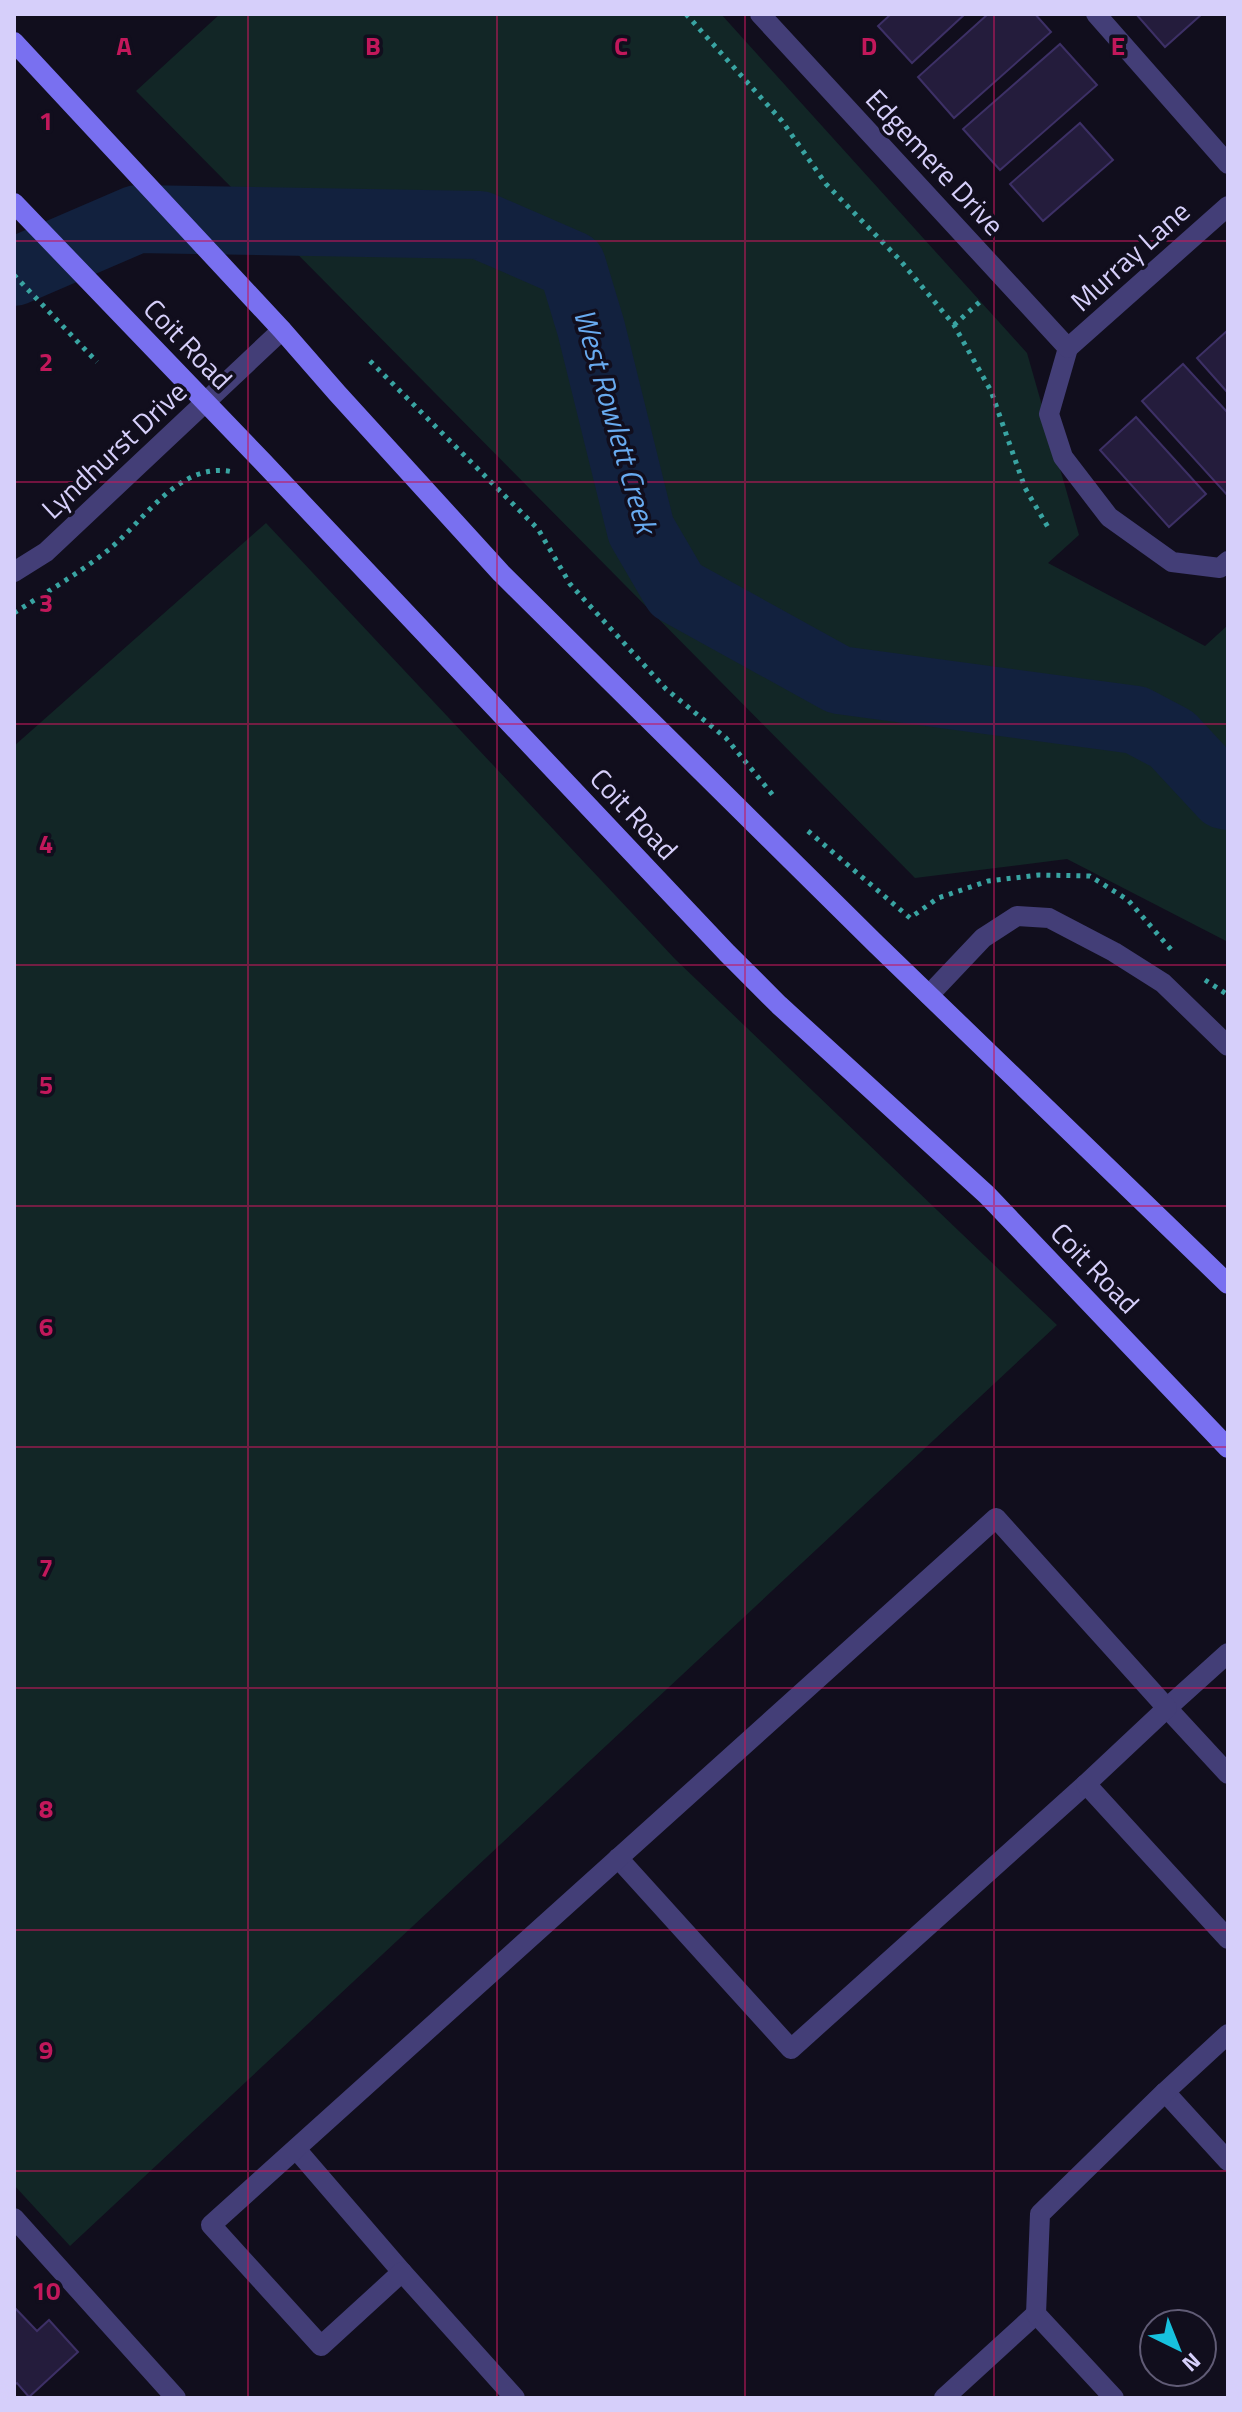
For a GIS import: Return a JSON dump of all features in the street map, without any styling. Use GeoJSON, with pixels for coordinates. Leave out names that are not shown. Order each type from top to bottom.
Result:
{"type":"FeatureCollection","features":[{"type":"Feature","properties":{"kind":"main road"},"geometry":{"type":"LineString","coordinates":[[19,47],[210,251],[501,573],[929,995],[1228,1284]]}},
{"type":"Feature","properties":{"kind":"main road","name":"Coit Road"},"geometry":{"type":"LineString","coordinates":[[14,203],[727,953],[779,1005],[987,1195],[1228,1448]]}},
{"type":"Feature","properties":{"kind":"street","name":"Edgemere Drive"},"geometry":{"type":"LineString","coordinates":[[760,14],[1068,348]]}},
{"type":"Feature","properties":{"kind":"street"},"geometry":{"type":"LineString","coordinates":[[1096,14],[1228,164]]}},
{"type":"Feature","properties":{"kind":"street","name":"Murray Lane"},"geometry":{"type":"LineString","coordinates":[[1068,348],[1228,206]]}},
{"type":"Feature","properties":{"kind":"street","name":"Lyndhurst Drive"},"geometry":{"type":"LineString","coordinates":[[14,572],[46,552],[282,330]]}},
{"type":"Feature","properties":{"kind":"street"},"geometry":{"type":"LineString","coordinates":[[1068,348],[1049,414],[1063,457],[1072,469],[1109,517],[1172,562],[1220,568],[1228,561]]}},
{"type":"Feature","properties":{"kind":"street"},"geometry":{"type":"LineString","coordinates":[[929,995],[983,938],[1017,916],[1049,918],[1114,952],[1163,983],[1228,1046]]}},
{"type":"Feature","properties":{"kind":"street"},"geometry":{"type":"LineString","coordinates":[[402,2272],[321,2346],[211,2225],[996,1518],[1228,1774]]}},
{"type":"Feature","properties":{"kind":"street"},"geometry":{"type":"LineString","coordinates":[[618,1858],[791,2049],[1228,1653]]}},
{"type":"Feature","properties":{"kind":"street"},"geometry":{"type":"LineString","coordinates":[[1086,1784],[1228,1939]]}},
{"type":"Feature","properties":{"kind":"street"},"geometry":{"type":"LineString","coordinates":[[1114,2398],[1036,2314],[1040,2214],[1228,2034]]}},
{"type":"Feature","properties":{"kind":"street"},"geometry":{"type":"LineString","coordinates":[[1165,2092],[1228,2161]]}},
{"type":"Feature","properties":{"kind":"street"},"geometry":{"type":"LineString","coordinates":[[296,2149],[515,2398]]}},
{"type":"Feature","properties":{"kind":"street"},"geometry":{"type":"LineString","coordinates":[[14,2218],[176,2398]]}},
{"type":"Feature","properties":{"kind":"street"},"geometry":{"type":"LineString","coordinates":[[944,2398],[1036,2314]]}},
{"type":"Feature","properties":{"kind":"path"},"geometry":{"type":"LineString","coordinates":[[686,14],[782,121],[826,184],[899,259],[954,325],[991,391],[1025,488],[1049,529]]}},
{"type":"Feature","properties":{"kind":"path"},"geometry":{"type":"LineString","coordinates":[[14,275],[97,362]]}},
{"type":"Feature","properties":{"kind":"path"},"geometry":{"type":"LineString","coordinates":[[954,325],[1005,279]]}},
{"type":"Feature","properties":{"kind":"path"},"geometry":{"type":"LineString","coordinates":[[370,361],[538,529],[570,584],[666,689],[726,738],[779,802]]}},
{"type":"Feature","properties":{"kind":"path"},"geometry":{"type":"LineString","coordinates":[[14,613],[107,551],[179,484],[201,472],[213,471],[232,472],[242,479]]}},
{"type":"Feature","properties":{"kind":"path"},"geometry":{"type":"LineString","coordinates":[[806,830],[910,918],[938,898],[988,881],[1039,875],[1090,876],[1128,900],[1180,959]]}},
{"type":"Feature","properties":{"kind":"path"},"geometry":{"type":"LineString","coordinates":[[1203,979],[1228,995]]}},
{"type":"Feature","properties":{"kind":"green space"},"geometry":{"type":"Polygon","coordinates":[[[220,14],[721,14],[1027,353],[1079,535],[1048,563],[1205,646],[1228,625],[1228,942],[1067,859],[915,878],[136,91],[220,14]]]}},
{"type":"Feature","properties":{"kind":"green space"},"geometry":{"type":"Polygon","coordinates":[[[266,523],[675,959],[1057,1325],[70,2246],[14,2185],[14,746],[266,523]]]}},
{"type":"Feature","properties":{"kind":"building"},"geometry":{"type":"Polygon","coordinates":[[[891,14],[965,14],[912,63],[878,26],[891,14]]]}},
{"type":"Feature","properties":{"kind":"building"},"geometry":{"type":"Polygon","coordinates":[[[988,14],[1035,14],[1051,32],[954,118],[918,77],[988,14]]]}},
{"type":"Feature","properties":{"kind":"building"},"geometry":{"type":"Polygon","coordinates":[[[1136,14],[1202,14],[1165,47],[1136,14]]]}},
{"type":"Feature","properties":{"kind":"building"},"geometry":{"type":"Polygon","coordinates":[[[1060,44],[1097,85],[1000,170],[963,129],[1060,44]]]}},
{"type":"Feature","properties":{"kind":"building"},"geometry":{"type":"Polygon","coordinates":[[[1080,123],[1113,160],[1043,221],[1010,184],[1080,123]]]}},
{"type":"Feature","properties":{"kind":"building"},"geometry":{"type":"Polygon","coordinates":[[[1228,330],[1228,393],[1197,358],[1228,330]]]}},
{"type":"Feature","properties":{"kind":"building"},"geometry":{"type":"Polygon","coordinates":[[[1183,364],[1228,413],[1228,496],[1142,401],[1183,364]]]}},
{"type":"Feature","properties":{"kind":"building"},"geometry":{"type":"Polygon","coordinates":[[[1136,417],[1206,494],[1169,527],[1100,450],[1136,417]]]}},
{"type":"Feature","properties":{"kind":"building"},"geometry":{"type":"Polygon","coordinates":[[[14,2307],[37,2331],[49,2320],[78,2352],[29,2397],[17,2383],[14,2385],[14,2307]]]}},
{"type":"Feature","properties":{"kind":"waterway","name":"West Rowlett Creek"},"geometry":{"type":"LineString","coordinates":[[14,272],[137,219],[480,225],[572,265],[591,328],[641,530],[676,590],[839,680],[1136,720],[1172,739],[1228,796]]}}]}
